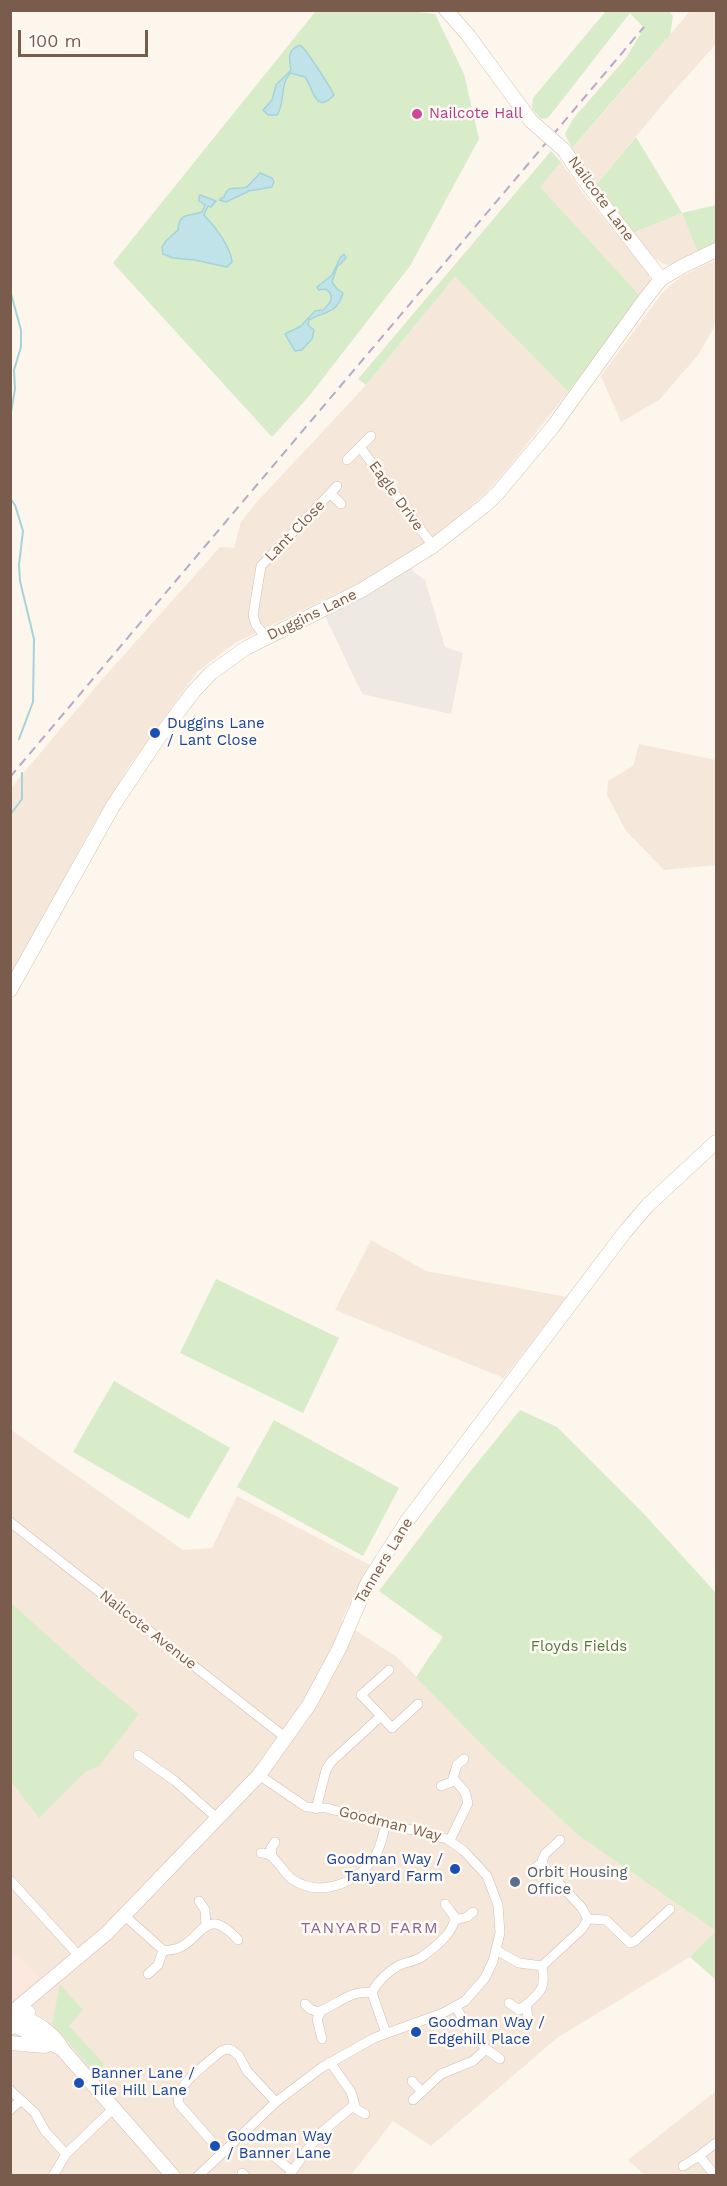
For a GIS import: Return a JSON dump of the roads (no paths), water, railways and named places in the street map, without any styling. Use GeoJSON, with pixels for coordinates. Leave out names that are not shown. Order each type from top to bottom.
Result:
{"type":"FeatureCollection","features":[{"type":"Feature","properties":{"kind":"main road","name":"Nailcote Lane"},"geometry":{"type":"LineString","coordinates":[[446,10],[468,35],[531,121],[564,150],[582,177],[661,279]]}},
{"type":"Feature","properties":{"kind":"main road"},"geometry":{"type":"LineString","coordinates":[[661,279],[717,250]]}},
{"type":"Feature","properties":{"kind":"main road","name":"Duggins Lane"},"geometry":{"type":"LineString","coordinates":[[10,990],[113,806],[163,732],[211,673],[266,637],[362,591],[433,546],[497,494],[570,404],[661,279]]}},
{"type":"Feature","properties":{"kind":"main road","name":"Tanners Lane"},"geometry":{"type":"LineString","coordinates":[[13,2018],[44,1984],[80,1957],[125,1916],[260,1775],[325,1677],[368,1582],[407,1521],[624,1233],[648,1205],[717,1142]]}},
{"type":"Feature","properties":{"kind":"main road"},"geometry":{"type":"LineString","coordinates":[[13,2018],[62,2049],[173,2175]]}},
{"type":"Feature","properties":{"kind":"main road"},"geometry":{"type":"LineString","coordinates":[[10,2043],[62,2049]]}},
{"type":"Feature","properties":{"kind":"street","name":"Eagle Drive"},"geometry":{"type":"LineString","coordinates":[[346,460],[371,436]]}},
{"type":"Feature","properties":{"kind":"street","name":"Eagle Drive"},"geometry":{"type":"LineString","coordinates":[[360,447],[433,546]]}},
{"type":"Feature","properties":{"kind":"street","name":"Lant Close"},"geometry":{"type":"LineString","coordinates":[[266,637],[256,625],[253,615],[261,566],[334,490],[341,504]]}},
{"type":"Feature","properties":{"kind":"street","name":"Nailcote Avenue"},"geometry":{"type":"LineString","coordinates":[[10,1522],[286,1738]]}},
{"type":"Feature","properties":{"kind":"street"},"geometry":{"type":"LineString","coordinates":[[389,1670],[362,1695],[392,1728],[418,1704]]}},
{"type":"Feature","properties":{"kind":"street"},"geometry":{"type":"LineString","coordinates":[[316,1809],[326,1770],[331,1762],[381,1716]]}},
{"type":"Feature","properties":{"kind":"street"},"geometry":{"type":"LineString","coordinates":[[138,1755],[175,1781],[218,1819]]}},
{"type":"Feature","properties":{"kind":"street"},"geometry":{"type":"LineString","coordinates":[[453,1781],[457,1765],[464,1759]]}},
{"type":"Feature","properties":{"kind":"street","name":"Goodman Way"},"geometry":{"type":"LineString","coordinates":[[198,2175],[276,2102],[330,2062],[386,2033],[456,2007],[473,1993],[485,1978],[500,1933],[500,1916],[488,1876],[471,1856],[450,1840],[298,1803],[260,1775]]}},
{"type":"Feature","properties":{"kind":"street"},"geometry":{"type":"LineString","coordinates":[[441,1785],[453,1781]]}},
{"type":"Feature","properties":{"kind":"street"},"geometry":{"type":"LineString","coordinates":[[450,1840],[468,1803],[465,1792],[453,1781]]}},
{"type":"Feature","properties":{"kind":"street"},"geometry":{"type":"LineString","coordinates":[[261,1853],[268,1853],[272,1856],[296,1882],[322,1888],[335,1887],[365,1868],[374,1858],[386,1823]]}},
{"type":"Feature","properties":{"kind":"street"},"geometry":{"type":"LineString","coordinates":[[560,1840],[544,1856],[542,1861],[544,1867],[582,1908],[588,1919]]}},
{"type":"Feature","properties":{"kind":"street"},"geometry":{"type":"LineString","coordinates":[[272,1856],[271,1848],[275,1842]]}},
{"type":"Feature","properties":{"kind":"street"},"geometry":{"type":"LineString","coordinates":[[533,1869],[539,1865],[544,1867]]}},
{"type":"Feature","properties":{"kind":"street"},"geometry":{"type":"LineString","coordinates":[[10,1880],[80,1957]]}},
{"type":"Feature","properties":{"kind":"street"},"geometry":{"type":"LineString","coordinates":[[199,1901],[205,1910],[206,1925]]}},
{"type":"Feature","properties":{"kind":"street"},"geometry":{"type":"LineString","coordinates":[[372,1993],[392,1971],[422,1956],[450,1931],[455,1920],[445,1904]]}},
{"type":"Feature","properties":{"kind":"street"},"geometry":{"type":"LineString","coordinates":[[588,1919],[606,1920],[630,1942],[635,1941],[670,1909]]}},
{"type":"Feature","properties":{"kind":"street"},"geometry":{"type":"LineString","coordinates":[[455,1920],[467,1917],[473,1912]]}},
{"type":"Feature","properties":{"kind":"street"},"geometry":{"type":"LineString","coordinates":[[125,1916],[164,1950],[179,1949],[206,1925],[213,1923],[221,1924],[238,1940]]}},
{"type":"Feature","properties":{"kind":"street"},"geometry":{"type":"LineString","coordinates":[[542,1966],[582,1929],[588,1919]]}},
{"type":"Feature","properties":{"kind":"street"},"geometry":{"type":"LineString","coordinates":[[148,1974],[158,1965],[164,1950]]}},
{"type":"Feature","properties":{"kind":"street"},"geometry":{"type":"LineString","coordinates":[[496,1950],[519,1963],[542,1966]]}},
{"type":"Feature","properties":{"kind":"street"},"geometry":{"type":"LineString","coordinates":[[509,2003],[519,2010],[540,1991],[544,1985],[542,1966]]}},
{"type":"Feature","properties":{"kind":"street"},"geometry":{"type":"LineString","coordinates":[[305,2004],[314,2011],[322,2010],[356,1994],[372,1993]]}},
{"type":"Feature","properties":{"kind":"street"},"geometry":{"type":"LineString","coordinates":[[372,1993],[386,2033]]}},
{"type":"Feature","properties":{"kind":"street"},"geometry":{"type":"LineString","coordinates":[[526,2005],[528,2018]]}},
{"type":"Feature","properties":{"kind":"street"},"geometry":{"type":"LineString","coordinates":[[456,2007],[467,2027],[486,2049],[500,2058]]}},
{"type":"Feature","properties":{"kind":"street"},"geometry":{"type":"LineString","coordinates":[[322,2010],[317,2019],[317,2027],[322,2039]]}},
{"type":"Feature","properties":{"kind":"street"},"geometry":{"type":"LineString","coordinates":[[413,2100],[441,2074],[473,2061],[486,2049]]}},
{"type":"Feature","properties":{"kind":"street"},"geometry":{"type":"LineString","coordinates":[[214,2144],[177,2099],[182,2086],[220,2051],[232,2050],[239,2056],[247,2071],[276,2102]]}},
{"type":"Feature","properties":{"kind":"street"},"geometry":{"type":"LineString","coordinates":[[276,2158],[291,2173],[323,2131],[354,2105],[355,2099],[351,2091],[330,2062]]}},
{"type":"Feature","properties":{"kind":"street"},"geometry":{"type":"LineString","coordinates":[[411,2081],[422,2092]]}},
{"type":"Feature","properties":{"kind":"street"},"geometry":{"type":"LineString","coordinates":[[10,2090],[35,2113],[45,2131],[66,2154]]}},
{"type":"Feature","properties":{"kind":"street"},"geometry":{"type":"LineString","coordinates":[[10,2110],[21,2100]]}},
{"type":"Feature","properties":{"kind":"street"},"geometry":{"type":"LineString","coordinates":[[354,2105],[356,2109],[365,2114]]}},
{"type":"Feature","properties":{"kind":"street"},"geometry":{"type":"LineString","coordinates":[[53,2175],[66,2154],[114,2108]]}},
{"type":"Feature","properties":{"kind":"street"},"geometry":{"type":"LineString","coordinates":[[683,2166],[717,2143]]}},
{"type":"Feature","properties":{"kind":"street"},"geometry":{"type":"LineString","coordinates":[[699,2156],[716,2175]]}},
{"type":"Feature","properties":{"kind":"water"},"geometry":{"type":"Polygon","coordinates":[[[300,45],[334,95],[328,101],[319,101],[315,98],[305,77],[290,73],[285,84],[280,110],[277,115],[268,115],[263,110],[272,100],[276,85],[291,70],[291,52],[300,45]]]}},
{"type":"Feature","properties":{"kind":"water"},"geometry":{"type":"Polygon","coordinates":[[[260,173],[272,178],[274,182],[272,187],[249,191],[226,202],[219,200],[228,190],[247,187],[260,173]]]}},
{"type":"Feature","properties":{"kind":"water"},"geometry":{"type":"Polygon","coordinates":[[[200,195],[216,201],[211,207],[208,206],[204,215],[217,230],[229,250],[232,262],[227,267],[173,258],[163,254],[162,247],[178,230],[180,220],[202,212],[205,205],[199,201],[200,195]]]}},
{"type":"Feature","properties":{"kind":"water"},"geometry":{"type":"Polygon","coordinates":[[[344,254],[346,258],[337,267],[332,282],[343,293],[340,300],[333,309],[309,320],[308,325],[314,330],[312,339],[302,350],[295,351],[285,334],[301,326],[315,311],[323,310],[328,305],[331,299],[330,294],[325,289],[319,290],[317,287],[332,275],[344,254]]]}},
{"type":"Feature","properties":{"kind":"waterway"},"geometry":{"type":"LineString","coordinates":[[10,290],[21,330],[21,347],[14,370],[15,389],[10,418]]}},
{"type":"Feature","properties":{"kind":"waterway"},"geometry":{"type":"LineString","coordinates":[[10,498],[15,505],[23,531],[19,565],[20,581],[34,639],[33,702],[19,739]]}},
{"type":"Feature","properties":{"kind":"waterway"},"geometry":{"type":"LineString","coordinates":[[10,815],[22,799],[22,773]]}},
{"type":"Feature","properties":{"kind":"railway"},"geometry":{"type":"LineString","coordinates":[[10,777],[644,27]]}},
{"type":"Feature","properties":{"kind":"place","name":"Nailcote Hall"},"geometry":{"type":"Point","coordinates":[417,114]}},
{"type":"Feature","properties":{"kind":"place","name":"Duggins Lane / Lant Close"},"geometry":{"type":"Point","coordinates":[155,733]}},
{"type":"Feature","properties":{"kind":"place","name":"Goodman Way / Tanyard Farm"},"geometry":{"type":"Point","coordinates":[455,1869]}},
{"type":"Feature","properties":{"kind":"place","name":"Orbit Housing Office"},"geometry":{"type":"Point","coordinates":[515,1882]}},
{"type":"Feature","properties":{"kind":"place","name":"Goodman Way / Edgehill Place"},"geometry":{"type":"Point","coordinates":[416,2032]}},
{"type":"Feature","properties":{"kind":"place","name":"Banner Lane / Tile Hill Lane"},"geometry":{"type":"Point","coordinates":[79,2083]}},
{"type":"Feature","properties":{"kind":"place","name":"Goodman Way / Banner Lane"},"geometry":{"type":"Point","coordinates":[215,2146]}},
{"type":"Feature","properties":{"kind":"district","name":"TANYARD FARM"},"geometry":{"type":"Point","coordinates":[370,1928]}},
{"type":"Feature","properties":{"kind":"park label","name":"Floyds Fields"},"geometry":{"type":"Point","coordinates":[579,1647]}}]}
